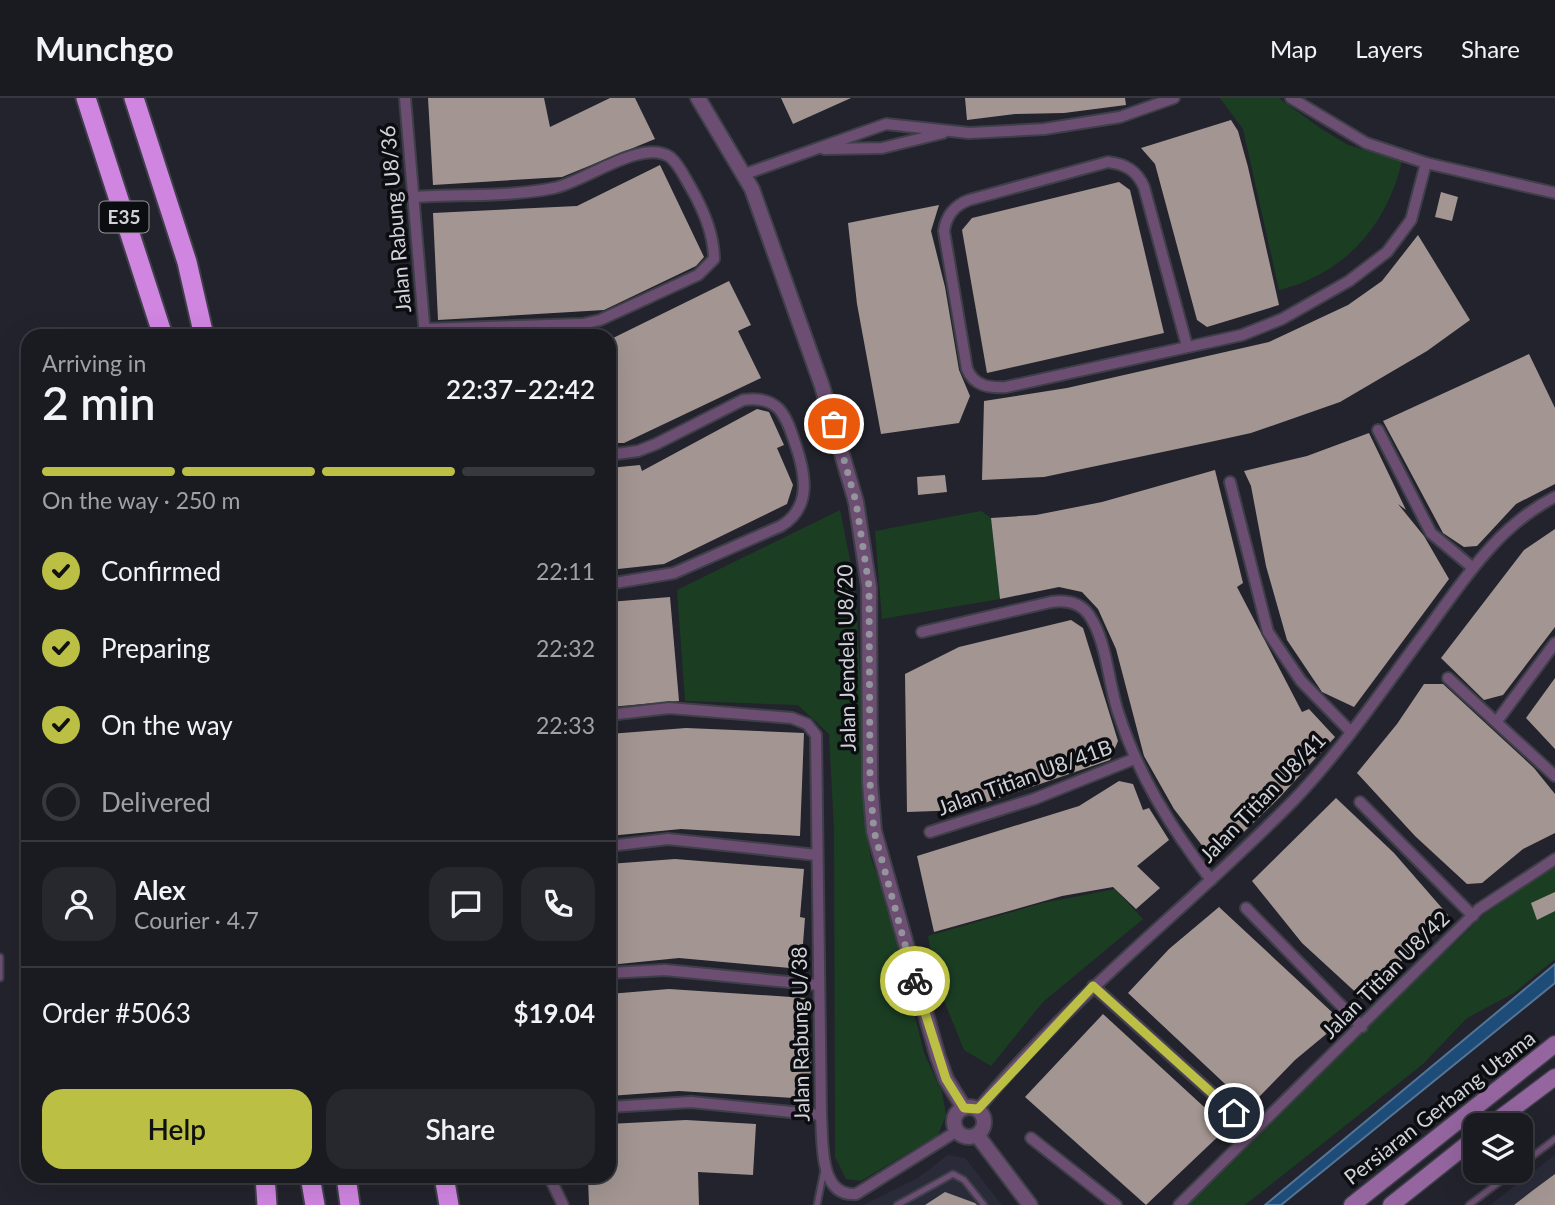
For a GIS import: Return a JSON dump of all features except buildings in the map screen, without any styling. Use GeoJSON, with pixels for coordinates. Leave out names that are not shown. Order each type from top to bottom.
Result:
{"type":"FeatureCollection","features":[{"type":"Feature","properties":{"kind":"highway","name":"E35"},"geometry":{"type":"LineString","coordinates":[[86,98],[161,329]]}},
{"type":"Feature","properties":{"kind":"highway","name":"E35"},"geometry":{"type":"LineString","coordinates":[[134,98],[187,262],[202,329]]}},
{"type":"Feature","properties":{"kind":"highway"},"geometry":{"type":"LineString","coordinates":[[265,1183],[267,1205]]}},
{"type":"Feature","properties":{"kind":"highway"},"geometry":{"type":"LineString","coordinates":[[311,1183],[315,1205]]}},
{"type":"Feature","properties":{"kind":"highway"},"geometry":{"type":"LineString","coordinates":[[347,1183],[351,1205]]}},
{"type":"Feature","properties":{"kind":"highway"},"geometry":{"type":"LineString","coordinates":[[445,1183],[449,1205]]}},
{"type":"Feature","properties":{"kind":"main road","name":"Persiaran Gerbang Utama"},"geometry":{"type":"LineString","coordinates":[[1352,1205],[1555,1044]]}},
{"type":"Feature","properties":{"kind":"main road"},"geometry":{"type":"LineString","coordinates":[[1508,1113],[1555,1077]]}},
{"type":"Feature","properties":{"kind":"main road"},"geometry":{"type":"LineString","coordinates":[[1391,1205],[1463,1148]]}},
{"type":"Feature","properties":{"kind":"street","name":"Jalan Rabung U8/36"},"geometry":{"type":"LineString","coordinates":[[405,98],[425,329]]}},
{"type":"Feature","properties":{"kind":"street","name":"Jalan Jendela U8/20"},"geometry":{"type":"LineString","coordinates":[[698,98],[745,173],[796,305],[856,502],[869,586],[870,783],[874,831],[938,1057],[946,1079],[971,1109]]}},
{"type":"Feature","properties":{"kind":"street"},"geometry":{"type":"LineString","coordinates":[[745,173],[886,124],[910,124],[947,132],[1006,132],[1120,117],[1174,98]]}},
{"type":"Feature","properties":{"kind":"street"},"geometry":{"type":"LineString","coordinates":[[1292,98],[1345,133],[1426,163],[1555,193]]}},
{"type":"Feature","properties":{"kind":"street"},"geometry":{"type":"LineString","coordinates":[[811,150],[883,148],[947,132]]}},
{"type":"Feature","properties":{"kind":"street"},"geometry":{"type":"LineString","coordinates":[[415,197],[552,188],[631,156],[659,152],[671,158],[679,168],[695,195],[714,246],[714,259],[698,275],[600,320],[583,324],[495,329]]}},
{"type":"Feature","properties":{"kind":"street"},"geometry":{"type":"LineString","coordinates":[[1187,346],[1144,187],[1140,177],[1126,166],[1108,162],[981,196],[959,203],[950,214],[944,231],[967,369],[977,382],[986,387],[1006,387],[1242,335],[1282,320],[1370,266],[1399,238],[1411,220],[1426,163]]}},
{"type":"Feature","properties":{"kind":"street"},"geometry":{"type":"LineString","coordinates":[[616,454],[647,447],[743,400],[756,398],[778,408],[786,420],[803,467],[805,481],[799,508],[793,519],[782,526],[674,573],[616,583]]}},
{"type":"Feature","properties":{"kind":"street"},"geometry":{"type":"LineString","coordinates":[[1378,430],[1431,533],[1473,568]]}},
{"type":"Feature","properties":{"kind":"street"},"geometry":{"type":"LineString","coordinates":[[1230,482],[1268,632],[1295,675],[1351,732]]}},
{"type":"Feature","properties":{"kind":"street","name":"Jalan Titian U8/41"},"geometry":{"type":"LineString","coordinates":[[971,1109],[1093,986],[1211,880],[1294,799],[1351,732],[1495,541],[1555,497]]}},
{"type":"Feature","properties":{"kind":"street"},"geometry":{"type":"LineString","coordinates":[[922,632],[1051,601],[1063,600],[1088,613],[1098,636],[1116,708],[1134,759],[1176,833],[1211,880]]}},
{"type":"Feature","properties":{"kind":"street"},"geometry":{"type":"LineString","coordinates":[[1497,721],[1555,643]]}},
{"type":"Feature","properties":{"kind":"street"},"geometry":{"type":"LineString","coordinates":[[1448,678],[1555,776]]}},
{"type":"Feature","properties":{"kind":"street","name":"Jalan Rabung U/38"},"geometry":{"type":"LineString","coordinates":[[616,714],[668,708],[792,718],[807,724],[816,735],[818,985],[825,1167]]}},
{"type":"Feature","properties":{"kind":"street","name":"Jalan Titian U8/41B"},"geometry":{"type":"LineString","coordinates":[[930,832],[1034,799],[1134,759]]}},
{"type":"Feature","properties":{"kind":"street"},"geometry":{"type":"LineString","coordinates":[[1360,802],[1472,916]]}},
{"type":"Feature","properties":{"kind":"street"},"geometry":{"type":"LineString","coordinates":[[616,845],[668,839],[817,855]]}},
{"type":"Feature","properties":{"kind":"street","name":"Jalan Titian U8/42"},"geometry":{"type":"LineString","coordinates":[[1179,1205],[1472,916],[1497,895],[1555,859]]}},
{"type":"Feature","properties":{"kind":"street"},"geometry":{"type":"LineString","coordinates":[[1246,908],[1362,1027]]}},
{"type":"Feature","properties":{"kind":"street"},"geometry":{"type":"LineString","coordinates":[[616,973],[665,970],[818,985]]}},
{"type":"Feature","properties":{"kind":"street"},"geometry":{"type":"LineString","coordinates":[[1093,986],[1254,1131]]}},
{"type":"Feature","properties":{"kind":"street"},"geometry":{"type":"LineString","coordinates":[[616,1107],[691,1102],[821,1115]]}},
{"type":"Feature","properties":{"kind":"street"},"geometry":{"type":"LineString","coordinates":[[971,1109],[985,1125],[977,1135],[966,1137],[957,1131],[955,1117],[971,1109]]}},
{"type":"Feature","properties":{"kind":"street"},"geometry":{"type":"LineString","coordinates":[[825,1167],[834,1186],[841,1193],[856,1194],[957,1131]]}},
{"type":"Feature","properties":{"kind":"street"},"geometry":{"type":"LineString","coordinates":[[977,1135],[1030,1205]]}},
{"type":"Feature","properties":{"kind":"street"},"geometry":{"type":"LineString","coordinates":[[1031,1138],[1116,1205]]}},
{"type":"Feature","properties":{"kind":"street"},"geometry":{"type":"LineString","coordinates":[[552,1183],[563,1205]]}},
{"type":"Feature","properties":{"kind":"lane"},"geometry":{"type":"LineString","coordinates":[[0,957],[0,978]]}},
{"type":"Feature","properties":{"kind":"lane"},"geometry":{"type":"LineString","coordinates":[[1533,1156],[1555,1139]]}},
{"type":"Feature","properties":{"kind":"lane"},"geometry":{"type":"LineString","coordinates":[[817,1205],[825,1167]]}},
{"type":"Feature","properties":{"kind":"lane"},"geometry":{"type":"LineString","coordinates":[[897,1205],[953,1174],[964,1180],[984,1205]]}},
{"type":"Feature","properties":{"kind":"lane"},"geometry":{"type":"LineString","coordinates":[[1469,1205],[1498,1183]]}},
{"type":"Feature","properties":{"kind":"shaded area"},"geometry":{"type":"Polygon","coordinates":[[[948,1155],[965,1158],[1002,1205],[863,1205],[918,1178],[948,1155]]]}},
{"type":"Feature","properties":{"kind":"shaded area"},"geometry":{"type":"Polygon","coordinates":[[[1555,1155],[1555,1205],[1490,1205],[1518,1183],[1533,1183],[1533,1172],[1555,1155]]]}},
{"type":"Feature","properties":{"kind":"green space"},"geometry":{"type":"Polygon","coordinates":[[[1220,98],[1279,98],[1348,145],[1402,161],[1386,206],[1374,226],[1360,244],[1324,272],[1279,290],[1243,129],[1220,98]]]}},
{"type":"Feature","properties":{"kind":"green space"},"geometry":{"type":"Polygon","coordinates":[[[840,510],[855,584],[870,855],[889,910],[924,1053],[942,1092],[946,1115],[938,1135],[861,1181],[846,1179],[835,1157],[834,830],[829,734],[798,705],[685,701],[677,590],[840,510]]]}},
{"type":"Feature","properties":{"kind":"green space"},"geometry":{"type":"Polygon","coordinates":[[[981,511],[991,518],[1000,599],[882,619],[875,531],[981,511]]]}},
{"type":"Feature","properties":{"kind":"green space"},"geometry":{"type":"Polygon","coordinates":[[[1555,866],[1555,959],[1514,993],[1467,1018],[1423,1064],[1245,1205],[1184,1205],[1486,913],[1555,866]]]}},
{"type":"Feature","properties":{"kind":"green space"},"geometry":{"type":"Polygon","coordinates":[[[1115,889],[1143,919],[1043,1002],[991,1066],[964,1050],[936,981],[928,936],[1043,903],[1115,889]]]}},
{"type":"Feature","properties":{"kind":"water"},"geometry":{"type":"Polygon","coordinates":[[[1555,964],[1555,983],[1281,1205],[1265,1205],[1555,964]]]}},
{"type":"Feature","properties":{"kind":"way so far"},"geometry":{"type":"LineString","coordinates":[[834,424],[856,502],[867,564],[870,612],[870,783],[874,831],[915,981]]}},
{"type":"Feature","properties":{"kind":"route"},"geometry":{"type":"LineString","coordinates":[[915,981],[946,1079],[964,1108],[978,1109],[1093,986],[1234,1113]]}}]}
